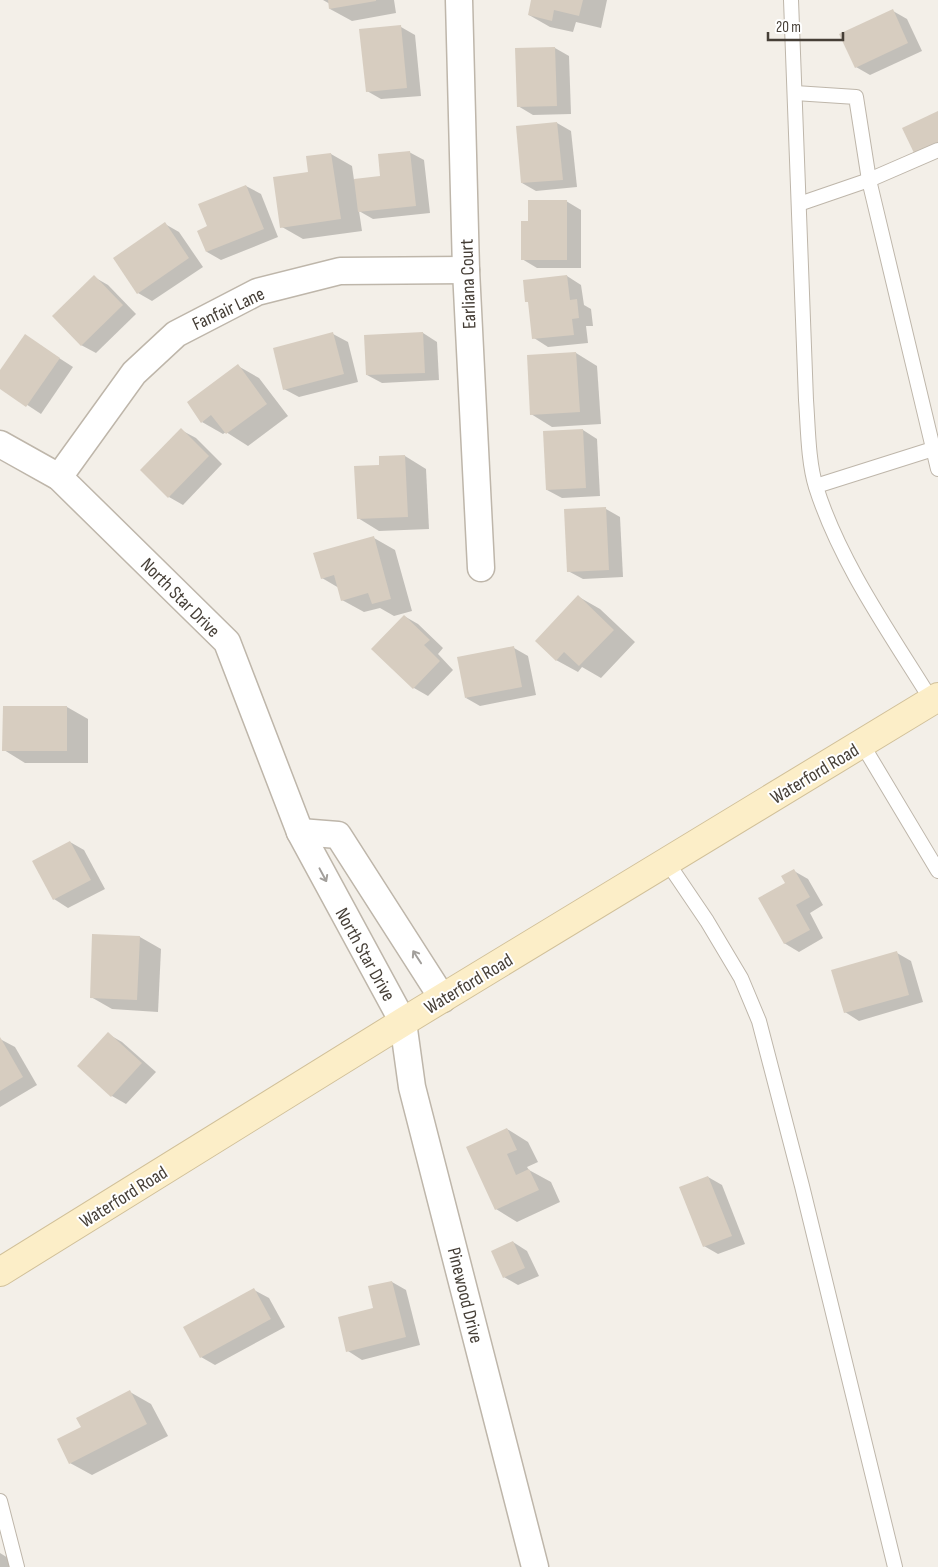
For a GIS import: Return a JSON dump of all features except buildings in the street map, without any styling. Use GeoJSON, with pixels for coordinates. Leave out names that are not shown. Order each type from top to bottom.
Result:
{"type":"FeatureCollection","features":[{"type":"Feature","properties":{"kind":"main road","name":"Waterford Road"},"geometry":{"type":"LineString","coordinates":[[0,1272],[403,1022],[935,699]]}},
{"type":"Feature","properties":{"kind":"street","name":"Earliana Court"},"geometry":{"type":"LineString","coordinates":[[459,0],[466,270],[481,568]]}},
{"type":"Feature","properties":{"kind":"street","name":"Fanfair Lane"},"geometry":{"type":"LineString","coordinates":[[59,477],[134,373],[176,334],[248,296],[340,271],[466,270]]}},
{"type":"Feature","properties":{"kind":"street","name":"North Star Drive"},"geometry":{"type":"LineString","coordinates":[[0,444],[59,477],[227,642],[300,832],[403,1022]]}},
{"type":"Feature","properties":{"kind":"street","name":"North Star Drive"},"geometry":{"type":"LineString","coordinates":[[300,832],[338,835],[443,998]]}},
{"type":"Feature","properties":{"kind":"street","name":"Pinewood Drive"},"geometry":{"type":"LineString","coordinates":[[403,1022],[412,1087],[535,1567]]}},
{"type":"Feature","properties":{"kind":"lane"},"geometry":{"type":"LineString","coordinates":[[791,0],[806,400],[810,448],[816,486],[838,540],[868,598],[935,699]]}},
{"type":"Feature","properties":{"kind":"lane"},"geometry":{"type":"LineString","coordinates":[[795,93],[856,97],[869,180],[938,469]]}},
{"type":"Feature","properties":{"kind":"lane"},"geometry":{"type":"LineString","coordinates":[[799,204],[869,180],[938,150]]}},
{"type":"Feature","properties":{"kind":"lane"},"geometry":{"type":"LineString","coordinates":[[816,486],[933,449]]}},
{"type":"Feature","properties":{"kind":"lane"},"geometry":{"type":"LineString","coordinates":[[862,744],[938,871]]}},
{"type":"Feature","properties":{"kind":"lane"},"geometry":{"type":"LineString","coordinates":[[667,862],[707,921],[741,978],[759,1021],[802,1186],[895,1567]]}},
{"type":"Feature","properties":{"kind":"lane"},"geometry":{"type":"LineString","coordinates":[[0,1501],[17,1567]]}}]}
